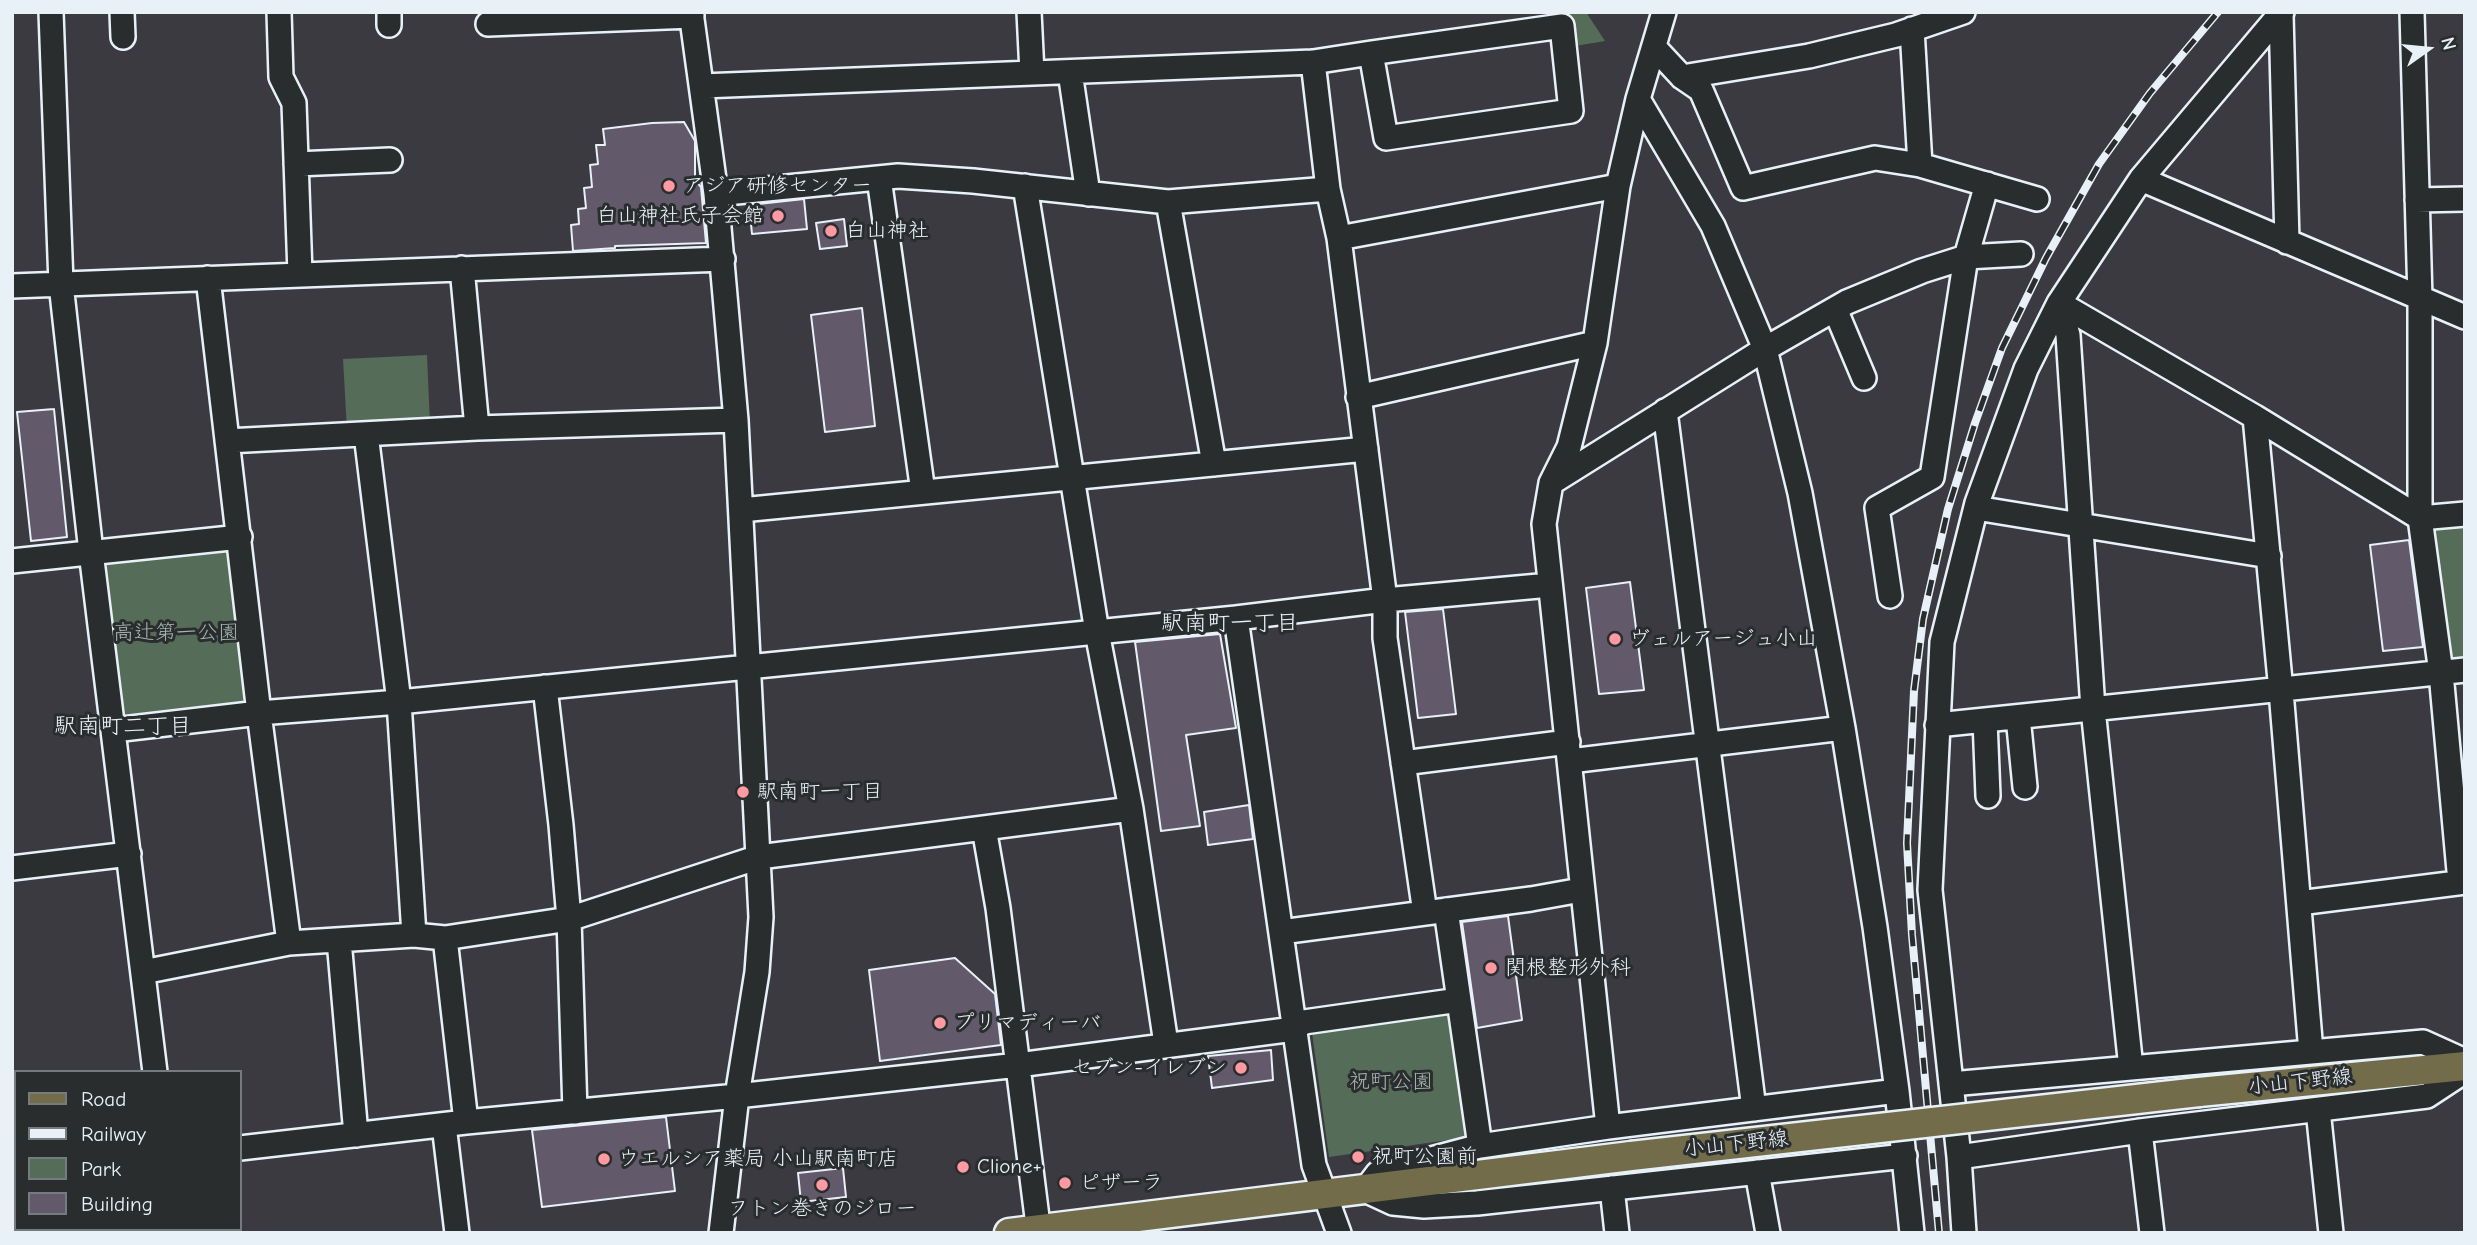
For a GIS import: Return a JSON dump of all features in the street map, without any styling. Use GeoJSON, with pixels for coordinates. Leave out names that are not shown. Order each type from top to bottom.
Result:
{"type":"FeatureCollection","features":[{"type":"Feature","properties":{"kind":"main road","name":"小山下野線"},"geometry":{"type":"LineString","coordinates":[[1009,1233],[1631,1156],[2199,1092],[2465,1066]]}},
{"type":"Feature","properties":{"kind":"street"},"geometry":{"type":"LineString","coordinates":[[51,12],[61,284],[155,1070]]}},
{"type":"Feature","properties":{"kind":"street"},"geometry":{"type":"LineString","coordinates":[[122,12],[123,37]]}},
{"type":"Feature","properties":{"kind":"street"},"geometry":{"type":"LineString","coordinates":[[279,12],[281,77],[293,103],[300,275]]}},
{"type":"Feature","properties":{"kind":"street"},"geometry":{"type":"LineString","coordinates":[[1029,12],[1032,73]]}},
{"type":"Feature","properties":{"kind":"street"},"geometry":{"type":"LineString","coordinates":[[1608,1127],[1544,524],[1551,482],[1569,447],[1594,343],[1618,186],[1638,99],[1664,12]]}},
{"type":"Feature","properties":{"kind":"street"},"geometry":{"type":"LineString","coordinates":[[1682,77],[1809,56],[1912,29],[1963,12]]}},
{"type":"Feature","properties":{"kind":"street"},"geometry":{"type":"LineString","coordinates":[[2299,903],[2463,882],[2441,673],[2420,518],[2420,299],[2412,12]]}},
{"type":"Feature","properties":{"kind":"street"},"geometry":{"type":"LineString","coordinates":[[1964,1233],[1959,1157],[1930,890],[1942,642],[1976,508],[2026,369],[2059,303],[2141,179],[2281,13]]}},
{"type":"Feature","properties":{"kind":"street"},"geometry":{"type":"LineString","coordinates":[[2281,13],[2287,242]]}},
{"type":"Feature","properties":{"kind":"street"},"geometry":{"type":"LineString","coordinates":[[488,24],[691,14],[716,194],[736,420],[761,917],[757,972],[737,1097],[721,1233]]}},
{"type":"Feature","properties":{"kind":"street"},"geometry":{"type":"LineString","coordinates":[[702,86],[1313,62],[1562,26],[1571,111],[1386,138],[1371,54]]}},
{"type":"Feature","properties":{"kind":"street"},"geometry":{"type":"LineString","coordinates":[[1912,29],[1920,165]]}},
{"type":"Feature","properties":{"kind":"street"},"geometry":{"type":"LineString","coordinates":[[1654,47],[1682,77],[1701,90],[1743,188],[1875,158],[1920,165],[2037,199]]}},
{"type":"Feature","properties":{"kind":"street"},"geometry":{"type":"LineString","coordinates":[[1313,62],[1328,189],[1339,237],[1385,600],[1385,638],[1403,763],[1435,912],[1459,1000],[1480,1146]]}},
{"type":"Feature","properties":{"kind":"street"},"geometry":{"type":"LineString","coordinates":[[1070,72],[1088,194]]}},
{"type":"Feature","properties":{"kind":"street"},"geometry":{"type":"LineString","coordinates":[[1638,99],[1713,226],[1765,349],[1800,493],[1843,728],[1875,927],[1905,1156],[1912,1233]]}},
{"type":"Feature","properties":{"kind":"street"},"geometry":{"type":"LineString","coordinates":[[296,164],[390,160]]}},
{"type":"Feature","properties":{"kind":"street"},"geometry":{"type":"LineString","coordinates":[[716,194],[898,176],[1168,202],[1328,189]]}},
{"type":"Feature","properties":{"kind":"street"},"geometry":{"type":"LineString","coordinates":[[879,178],[923,492]]}},
{"type":"Feature","properties":{"kind":"street"},"geometry":{"type":"LineString","coordinates":[[2141,179],[2465,317]]}},
{"type":"Feature","properties":{"kind":"street"},"geometry":{"type":"LineString","coordinates":[[1890,596],[1877,508],[1932,477],[1966,257],[1987,184]]}},
{"type":"Feature","properties":{"kind":"street"},"geometry":{"type":"LineString","coordinates":[[1339,237],[1618,186]]}},
{"type":"Feature","properties":{"kind":"street"},"geometry":{"type":"LineString","coordinates":[[1025,187],[1097,632],[1131,809],[1166,1044]]}},
{"type":"Feature","properties":{"kind":"street"},"geometry":{"type":"LineString","coordinates":[[2417,200],[2465,200]]}},
{"type":"Feature","properties":{"kind":"street"},"geometry":{"type":"LineString","coordinates":[[1168,202],[1214,464]]}},
{"type":"Feature","properties":{"kind":"street"},"geometry":{"type":"LineString","coordinates":[[1551,482],[1765,349],[1835,309],[1922,271],[1966,257],[2021,254]]}},
{"type":"Feature","properties":{"kind":"street"},"geometry":{"type":"LineString","coordinates":[[12,286],[723,259]]}},
{"type":"Feature","properties":{"kind":"street"},"geometry":{"type":"LineString","coordinates":[[462,268],[477,428]]}},
{"type":"Feature","properties":{"kind":"street"},"geometry":{"type":"LineString","coordinates":[[208,278],[289,943]]}},
{"type":"Feature","properties":{"kind":"street"},"geometry":{"type":"LineString","coordinates":[[2059,303],[2255,417],[2420,518],[2465,514]]}},
{"type":"Feature","properties":{"kind":"street"},"geometry":{"type":"LineString","coordinates":[[2059,303],[2068,335],[2093,709],[2130,1068]]}},
{"type":"Feature","properties":{"kind":"street"},"geometry":{"type":"LineString","coordinates":[[1835,309],[1864,378]]}},
{"type":"Feature","properties":{"kind":"street"},"geometry":{"type":"LineString","coordinates":[[1358,397],[1594,343]]}},
{"type":"Feature","properties":{"kind":"street"},"geometry":{"type":"LineString","coordinates":[[1665,411],[1754,1109]]}},
{"type":"Feature","properties":{"kind":"street"},"geometry":{"type":"LineString","coordinates":[[2255,417],[2311,1052]]}},
{"type":"Feature","properties":{"kind":"street"},"geometry":{"type":"LineString","coordinates":[[227,441],[477,428],[736,420]]}},
{"type":"Feature","properties":{"kind":"street"},"geometry":{"type":"LineString","coordinates":[[366,434],[399,702],[414,935]]}},
{"type":"Feature","properties":{"kind":"street"},"geometry":{"type":"LineString","coordinates":[[741,510],[1366,449]]}},
{"type":"Feature","properties":{"kind":"street"},"geometry":{"type":"LineString","coordinates":[[1976,508],[2269,556]]}},
{"type":"Feature","properties":{"kind":"street"},"geometry":{"type":"LineString","coordinates":[[12,561],[240,537]]}},
{"type":"Feature","properties":{"kind":"street"},"geometry":{"type":"LineString","coordinates":[[114,730],[259,713],[399,702],[1550,585]]}},
{"type":"Feature","properties":{"kind":"street"},"geometry":{"type":"LineString","coordinates":[[1236,618],[1314,1165],[1339,1233]]}},
{"type":"Feature","properties":{"kind":"street"},"geometry":{"type":"LineString","coordinates":[[1937,725],[2465,670]]}},
{"type":"Feature","properties":{"kind":"street"},"geometry":{"type":"LineString","coordinates":[[545,687],[569,919],[575,1112]]}},
{"type":"Feature","properties":{"kind":"street"},"geometry":{"type":"LineString","coordinates":[[2018,717],[2025,787]]}},
{"type":"Feature","properties":{"kind":"street"},"geometry":{"type":"LineString","coordinates":[[1985,720],[1988,796]]}},
{"type":"Feature","properties":{"kind":"street"},"geometry":{"type":"LineString","coordinates":[[1403,763],[1569,751],[1707,746],[1843,728]]}},
{"type":"Feature","properties":{"kind":"street"},"geometry":{"type":"LineString","coordinates":[[143,972],[289,943],[414,935],[445,938],[569,919],[759,857],[1131,809]]}},
{"type":"Feature","properties":{"kind":"street"},"geometry":{"type":"LineString","coordinates":[[984,828],[998,908],[1039,1231]]}},
{"type":"Feature","properties":{"kind":"street"},"geometry":{"type":"LineString","coordinates":[[12,868],[129,854]]}},
{"type":"Feature","properties":{"kind":"street"},"geometry":{"type":"LineString","coordinates":[[1281,932],[1581,890]]}},
{"type":"Feature","properties":{"kind":"street"},"geometry":{"type":"LineString","coordinates":[[445,938],[455,1123],[457,1233]]}},
{"type":"Feature","properties":{"kind":"street"},"geometry":{"type":"LineString","coordinates":[[339,940],[356,1135]]}},
{"type":"Feature","properties":{"kind":"street"},"geometry":{"type":"LineString","coordinates":[[242,1148],[1018,1065],[1294,1029],[1304,1022],[1459,1000]]}},
{"type":"Feature","properties":{"kind":"street"},"geometry":{"type":"LineString","coordinates":[[1951,1084],[2423,1042],[2465,1066],[2427,1096],[2140,1131],[1959,1157]]}},
{"type":"Feature","properties":{"kind":"street"},"geometry":{"type":"LineString","coordinates":[[1897,1091],[1480,1146],[1378,1173],[1365,1190],[1393,1203],[1423,1206],[1905,1156]]}},
{"type":"Feature","properties":{"kind":"street"},"geometry":{"type":"LineString","coordinates":[[2318,1110],[2331,1233]]}},
{"type":"Feature","properties":{"kind":"street"},"geometry":{"type":"LineString","coordinates":[[2140,1131],[2151,1233]]}},
{"type":"Feature","properties":{"kind":"street"},"geometry":{"type":"LineString","coordinates":[[1757,1172],[1768,1233]]}},
{"type":"Feature","properties":{"kind":"street"},"geometry":{"type":"LineString","coordinates":[[1612,1188],[1618,1233]]}},
{"type":"Feature","properties":{"kind":"green space"},"geometry":{"type":"Polygon","coordinates":[[[1565,12],[1586,12],[1605,41],[1569,47],[1565,12]]]}},
{"type":"Feature","properties":{"kind":"green space"},"geometry":{"type":"Polygon","coordinates":[[[427,355],[430,425],[347,430],[343,359],[427,355]]]}},
{"type":"Feature","properties":{"kind":"green space"},"geometry":{"type":"Polygon","coordinates":[[[2465,520],[2465,665],[2445,667],[2427,523],[2465,520]]]}},
{"type":"Feature","properties":{"kind":"green space","name":"高辻第一公園"},"geometry":{"type":"Polygon","coordinates":[[[236,542],[255,711],[117,726],[96,556],[236,542]]]}},
{"type":"Feature","properties":{"kind":"green space","name":"祝町公園"},"geometry":{"type":"Polygon","coordinates":[[[1450,1009],[1469,1137],[1329,1157],[1311,1025],[1450,1009]]]}},
{"type":"Feature","properties":{"kind":"building"},"geometry":{"type":"Polygon","coordinates":[[[684,122],[695,141],[695,180],[701,187],[706,243],[615,246],[573,251],[571,225],[579,224],[578,209],[586,208],[584,188],[592,187],[590,165],[598,164],[596,145],[605,145],[603,129],[684,122]]]}},
{"type":"Feature","properties":{"kind":"building","name":"白山神社氏子会館"},"geometry":{"type":"Polygon","coordinates":[[[804,199],[807,229],[752,234],[749,205],[804,199]]]}},
{"type":"Feature","properties":{"kind":"building","name":"白山神社"},"geometry":{"type":"Polygon","coordinates":[[[844,219],[847,246],[820,249],[816,223],[844,219]]]}},
{"type":"Feature","properties":{"kind":"building"},"geometry":{"type":"Polygon","coordinates":[[[862,308],[875,426],[825,432],[811,315],[862,308]]]}},
{"type":"Feature","properties":{"kind":"building"},"geometry":{"type":"Polygon","coordinates":[[[54,409],[67,537],[31,541],[17,412],[54,409]]]}},
{"type":"Feature","properties":{"kind":"building"},"geometry":{"type":"Polygon","coordinates":[[[2409,540],[2423,647],[2383,651],[2370,545],[2409,540]]]}},
{"type":"Feature","properties":{"kind":"building","name":"ヴェルアージュ小山"},"geometry":{"type":"Polygon","coordinates":[[[1630,582],[1644,690],[1599,694],[1586,588],[1630,582]]]}},
{"type":"Feature","properties":{"kind":"building"},"geometry":{"type":"Polygon","coordinates":[[[1443,609],[1456,714],[1418,718],[1405,612],[1443,609]]]}},
{"type":"Feature","properties":{"kind":"building"},"geometry":{"type":"Polygon","coordinates":[[[1220,634],[1236,728],[1186,735],[1200,826],[1161,831],[1135,642],[1220,634]]]}},
{"type":"Feature","properties":{"kind":"building"},"geometry":{"type":"Polygon","coordinates":[[[1249,805],[1253,839],[1208,845],[1204,812],[1249,805]]]}},
{"type":"Feature","properties":{"kind":"building","name":"関根整形外科"},"geometry":{"type":"Polygon","coordinates":[[[1508,916],[1522,1020],[1477,1028],[1462,922],[1508,916]]]}},
{"type":"Feature","properties":{"kind":"building","name":"プリマディーバ"},"geometry":{"type":"Polygon","coordinates":[[[955,958],[995,994],[1001,1045],[880,1061],[869,970],[955,958]]]}},
{"type":"Feature","properties":{"kind":"building","name":"セブン-イレブン"},"geometry":{"type":"Polygon","coordinates":[[[1271,1050],[1273,1080],[1212,1088],[1208,1056],[1271,1050]]]}},
{"type":"Feature","properties":{"kind":"building","name":"ウエルシア薬局 小山駅南町店"},"geometry":{"type":"Polygon","coordinates":[[[666,1117],[675,1191],[542,1207],[532,1130],[666,1117]]]}},
{"type":"Feature","properties":{"kind":"building","name":"フトン巻きのジロー"},"geometry":{"type":"Polygon","coordinates":[[[843,1168],[846,1197],[801,1202],[798,1173],[843,1168]]]}},
{"type":"Feature","properties":{"kind":"railway"},"geometry":{"type":"LineString","coordinates":[[1939,1233],[1912,935],[1907,843],[1914,691],[1923,619],[1948,509],[2002,348],[2046,258],[2099,164],[2150,93],[2218,12]]}},
{"type":"Feature","properties":{"kind":"place","name":"アジア研修センター"},"geometry":{"type":"Point","coordinates":[669,186]}},
{"type":"Feature","properties":{"kind":"place","name":"白山神社氏子会館"},"geometry":{"type":"Point","coordinates":[778,216]}},
{"type":"Feature","properties":{"kind":"place","name":"白山神社"},"geometry":{"type":"Point","coordinates":[831,231]}},
{"type":"Feature","properties":{"kind":"place","name":"ヴェルアージュ小山"},"geometry":{"type":"Point","coordinates":[1615,639]}},
{"type":"Feature","properties":{"kind":"place","name":"駅南町一丁目"},"geometry":{"type":"Point","coordinates":[743,792]}},
{"type":"Feature","properties":{"kind":"place","name":"関根整形外科"},"geometry":{"type":"Point","coordinates":[1491,968]}},
{"type":"Feature","properties":{"kind":"place","name":"プリマディーバ"},"geometry":{"type":"Point","coordinates":[940,1023]}},
{"type":"Feature","properties":{"kind":"place","name":"セブン-イレブン"},"geometry":{"type":"Point","coordinates":[1241,1068]}},
{"type":"Feature","properties":{"kind":"place","name":"祝町公園前"},"geometry":{"type":"Point","coordinates":[1358,1157]}},
{"type":"Feature","properties":{"kind":"place","name":"ウエルシア薬局 小山駅南町店"},"geometry":{"type":"Point","coordinates":[604,1159]}},
{"type":"Feature","properties":{"kind":"place","name":"Clione+"},"geometry":{"type":"Point","coordinates":[963,1167]}},
{"type":"Feature","properties":{"kind":"place","name":"ピザーラ"},"geometry":{"type":"Point","coordinates":[1065,1183]}},
{"type":"Feature","properties":{"kind":"place","name":"フトン巻きのジロー"},"geometry":{"type":"Point","coordinates":[822,1185]}},
{"type":"Feature","properties":{"kind":"district","name":"駅南町一丁目"},"geometry":{"type":"Point","coordinates":[1230,623]}},
{"type":"Feature","properties":{"kind":"district","name":"駅南町二丁目"},"geometry":{"type":"Point","coordinates":[123,726]}}]}
